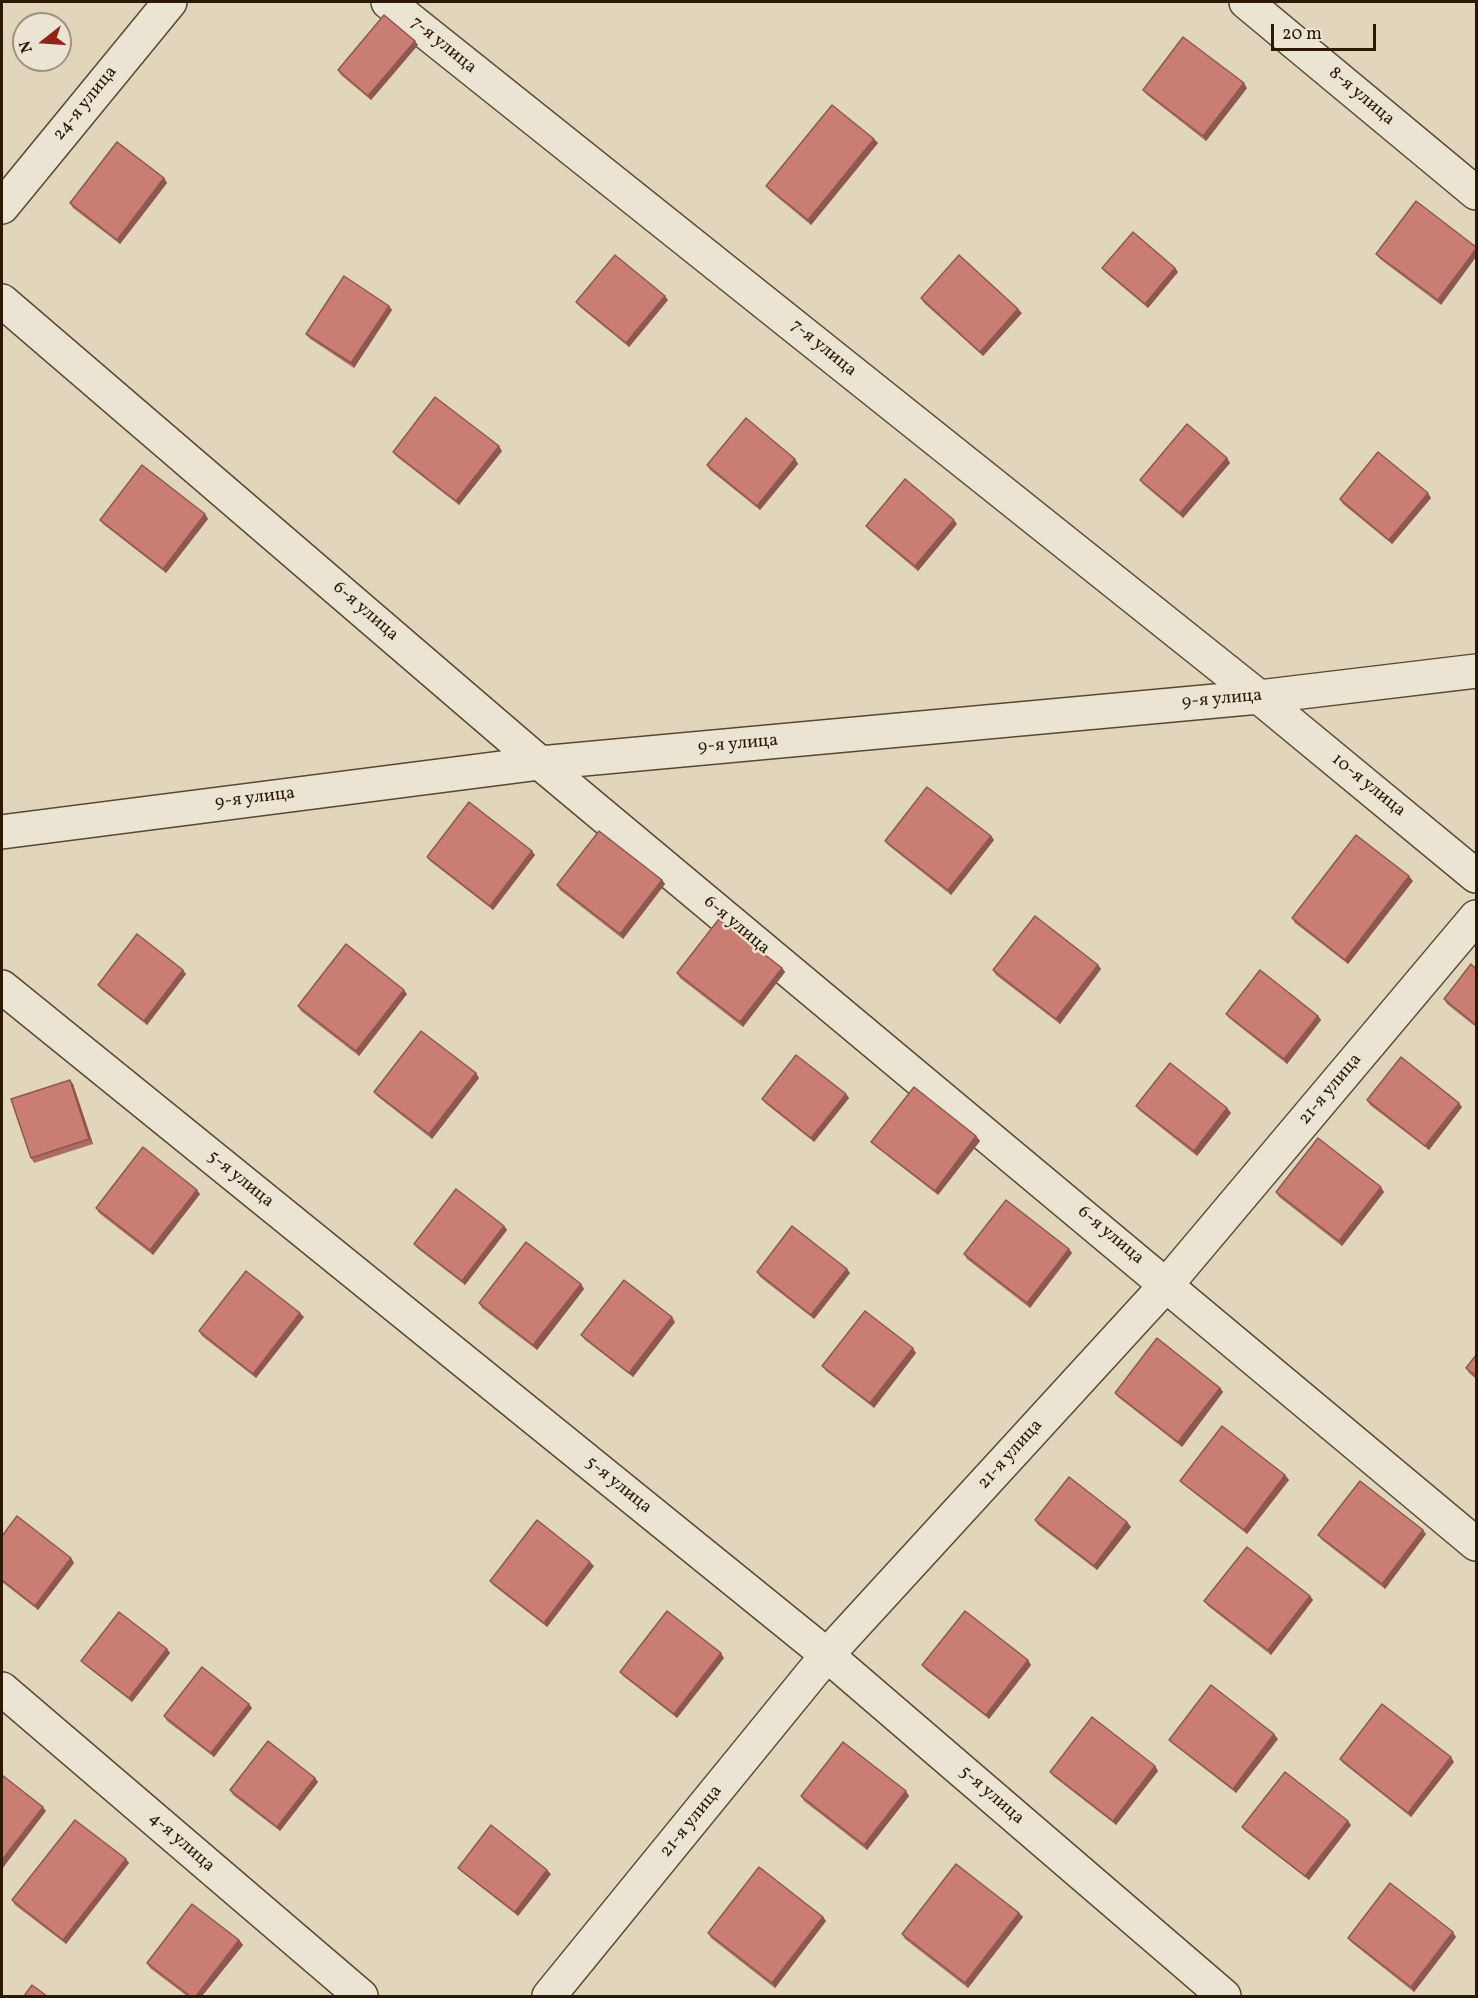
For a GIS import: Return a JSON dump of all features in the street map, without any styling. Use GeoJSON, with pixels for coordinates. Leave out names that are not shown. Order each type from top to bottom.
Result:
{"type":"FeatureCollection","features":[{"type":"Feature","properties":{"kind":"street","name":"24-я улица"},"geometry":{"type":"LineString","coordinates":[[2,207],[170,2]]}},
{"type":"Feature","properties":{"kind":"street","name":"7-я улица"},"geometry":{"type":"LineString","coordinates":[[388,2],[1259,697]]}},
{"type":"Feature","properties":{"kind":"street","name":"8-я улица"},"geometry":{"type":"LineString","coordinates":[[1246,2],[1476,193]]}},
{"type":"Feature","properties":{"kind":"street","name":"6-я улица"},"geometry":{"type":"LineString","coordinates":[[2,301],[540,763],[1476,1544]]}},
{"type":"Feature","properties":{"kind":"street","name":"9-я улица"},"geometry":{"type":"LineString","coordinates":[[2,832],[540,763],[1259,697],[1476,671]]}},
{"type":"Feature","properties":{"kind":"street","name":"10-я улица"},"geometry":{"type":"LineString","coordinates":[[1259,697],[1476,876]]}},
{"type":"Feature","properties":{"kind":"street","name":"21-я улица"},"geometry":{"type":"LineString","coordinates":[[549,1996],[827,1655],[1167,1284],[1476,917]]}},
{"type":"Feature","properties":{"kind":"street","name":"5-я улица"},"geometry":{"type":"LineString","coordinates":[[2,987],[827,1655],[1224,1996]]}},
{"type":"Feature","properties":{"kind":"street","name":"4-я улица"},"geometry":{"type":"LineString","coordinates":[[2,1689],[361,1996]]}},
{"type":"Feature","properties":{"kind":"building"},"geometry":{"type":"Polygon","coordinates":[[[384,15],[415,41],[368,96],[338,70],[384,15]]]}},
{"type":"Feature","properties":{"kind":"building"},"geometry":{"type":"Polygon","coordinates":[[[1183,37],[1244,83],[1203,136],[1143,90],[1183,37]]]}},
{"type":"Feature","properties":{"kind":"building"},"geometry":{"type":"Polygon","coordinates":[[[832,105],[874,139],[808,220],[766,186],[832,105]]]}},
{"type":"Feature","properties":{"kind":"building"},"geometry":{"type":"Polygon","coordinates":[[[117,142],[164,178],[117,240],[70,203],[117,142]]]}},
{"type":"Feature","properties":{"kind":"building"},"geometry":{"type":"Polygon","coordinates":[[[1416,201],[1476,247],[1438,300],[1376,254],[1416,201]]]}},
{"type":"Feature","properties":{"kind":"building"},"geometry":{"type":"Polygon","coordinates":[[[1133,232],[1175,268],[1145,304],[1102,268],[1133,232]]]}},
{"type":"Feature","properties":{"kind":"building"},"geometry":{"type":"Polygon","coordinates":[[[615,255],[665,296],[626,343],[576,302],[615,255]]]}},
{"type":"Feature","properties":{"kind":"building"},"geometry":{"type":"Polygon","coordinates":[[[959,255],[1018,309],[980,352],[921,298],[959,255]]]}},
{"type":"Feature","properties":{"kind":"building"},"geometry":{"type":"Polygon","coordinates":[[[344,276],[389,306],[351,363],[306,334],[344,276]]]}},
{"type":"Feature","properties":{"kind":"building"},"geometry":{"type":"Polygon","coordinates":[[[435,397],[499,446],[456,501],[393,452],[435,397]]]}},
{"type":"Feature","properties":{"kind":"building"},"geometry":{"type":"Polygon","coordinates":[[[746,418],[795,459],[757,506],[707,465],[746,418]]]}},
{"type":"Feature","properties":{"kind":"building"},"geometry":{"type":"Polygon","coordinates":[[[1187,424],[1227,458],[1180,513],[1140,480],[1187,424]]]}},
{"type":"Feature","properties":{"kind":"building"},"geometry":{"type":"Polygon","coordinates":[[[1378,452],[1428,493],[1389,540],[1340,499],[1378,452]]]}},
{"type":"Feature","properties":{"kind":"building"},"geometry":{"type":"Polygon","coordinates":[[[142,465],[205,514],[163,569],[100,520],[142,465]]]}},
{"type":"Feature","properties":{"kind":"building"},"geometry":{"type":"Polygon","coordinates":[[[905,479],[954,520],[915,566],[866,526],[905,479]]]}},
{"type":"Feature","properties":{"kind":"building"},"geometry":{"type":"Polygon","coordinates":[[[927,787],[991,836],[948,890],[885,841],[927,787]]]}},
{"type":"Feature","properties":{"kind":"building"},"geometry":{"type":"Polygon","coordinates":[[[469,802],[532,851],[490,906],[427,857],[469,802]]]}},
{"type":"Feature","properties":{"kind":"building"},"geometry":{"type":"Polygon","coordinates":[[[599,831],[662,880],[620,934],[557,885],[599,831]]]}},
{"type":"Feature","properties":{"kind":"building"},"geometry":{"type":"Polygon","coordinates":[[[1356,835],[1409,876],[1345,960],[1292,918],[1356,835]]]}},
{"type":"Feature","properties":{"kind":"building"},"geometry":{"type":"Polygon","coordinates":[[[1035,916],[1098,965],[1056,1019],[993,970],[1035,916]]]}},
{"type":"Feature","properties":{"kind":"building"},"geometry":{"type":"Polygon","coordinates":[[[719,919],[782,968],[740,1022],[677,973],[719,919]]]}},
{"type":"Feature","properties":{"kind":"building"},"geometry":{"type":"Polygon","coordinates":[[[137,934],[183,970],[144,1021],[98,985],[137,934]]]}},
{"type":"Feature","properties":{"kind":"building"},"geometry":{"type":"Polygon","coordinates":[[[346,944],[404,990],[356,1051],[298,1006],[346,944]]]}},
{"type":"Feature","properties":{"kind":"building"},"geometry":{"type":"Polygon","coordinates":[[[1471,964],[1476,969],[1476,1025],[1444,999],[1471,964]]]}},
{"type":"Feature","properties":{"kind":"building"},"geometry":{"type":"Polygon","coordinates":[[[1260,970],[1318,1016],[1284,1059],[1226,1014],[1260,970]]]}},
{"type":"Feature","properties":{"kind":"building"},"geometry":{"type":"Polygon","coordinates":[[[421,1031],[476,1073],[429,1134],[374,1092],[421,1031]]]}},
{"type":"Feature","properties":{"kind":"building"},"geometry":{"type":"Polygon","coordinates":[[[796,1055],[846,1094],[811,1138],[762,1099],[796,1055]]]}},
{"type":"Feature","properties":{"kind":"building"},"geometry":{"type":"Polygon","coordinates":[[[1401,1057],[1459,1103],[1425,1146],[1367,1100],[1401,1057]]]}},
{"type":"Feature","properties":{"kind":"building"},"geometry":{"type":"Polygon","coordinates":[[[1170,1063],[1227,1108],[1194,1151],[1136,1106],[1170,1063]]]}},
{"type":"Feature","properties":{"kind":"building"},"geometry":{"type":"Polygon","coordinates":[[[70,1080],[89,1139],[31,1158],[11,1099],[70,1080]]]}},
{"type":"Feature","properties":{"kind":"building"},"geometry":{"type":"Polygon","coordinates":[[[914,1087],[976,1136],[935,1191],[871,1142],[914,1087]]]}},
{"type":"Feature","properties":{"kind":"building"},"geometry":{"type":"Polygon","coordinates":[[[1318,1138],[1381,1187],[1339,1241],[1276,1192],[1318,1138]]]}},
{"type":"Feature","properties":{"kind":"building"},"geometry":{"type":"Polygon","coordinates":[[[143,1147],[197,1190],[150,1250],[96,1208],[143,1147]]]}},
{"type":"Feature","properties":{"kind":"building"},"geometry":{"type":"Polygon","coordinates":[[[456,1189],[504,1226],[462,1281],[414,1244],[456,1189]]]}},
{"type":"Feature","properties":{"kind":"building"},"geometry":{"type":"Polygon","coordinates":[[[1006,1200],[1069,1249],[1027,1303],[964,1254],[1006,1200]]]}},
{"type":"Feature","properties":{"kind":"building"},"geometry":{"type":"Polygon","coordinates":[[[792,1226],[847,1269],[811,1315],[757,1272],[792,1226]]]}},
{"type":"Feature","properties":{"kind":"building"},"geometry":{"type":"Polygon","coordinates":[[[526,1242],[581,1284],[533,1345],[479,1303],[526,1242]]]}},
{"type":"Feature","properties":{"kind":"building"},"geometry":{"type":"Polygon","coordinates":[[[246,1271],[300,1313],[253,1374],[199,1331],[246,1271]]]}},
{"type":"Feature","properties":{"kind":"building"},"geometry":{"type":"Polygon","coordinates":[[[624,1280],[672,1317],[629,1373],[581,1335],[624,1280]]]}},
{"type":"Feature","properties":{"kind":"building"},"geometry":{"type":"Polygon","coordinates":[[[865,1311],[913,1348],[870,1403],[822,1366],[865,1311]]]}},
{"type":"Feature","properties":{"kind":"building"},"geometry":{"type":"Polygon","coordinates":[[[1157,1338],[1220,1388],[1178,1442],[1115,1393],[1157,1338]]]}},
{"type":"Feature","properties":{"kind":"building"},"geometry":{"type":"Polygon","coordinates":[[[1476,1355],[1476,1376],[1466,1368],[1476,1355]]]}},
{"type":"Feature","properties":{"kind":"building"},"geometry":{"type":"Polygon","coordinates":[[[1222,1426],[1285,1475],[1244,1530],[1180,1481],[1222,1426]]]}},
{"type":"Feature","properties":{"kind":"building"},"geometry":{"type":"Polygon","coordinates":[[[1069,1477],[1127,1522],[1094,1566],[1035,1520],[1069,1477]]]}},
{"type":"Feature","properties":{"kind":"building"},"geometry":{"type":"Polygon","coordinates":[[[1360,1481],[1423,1530],[1382,1584],[1318,1535],[1360,1481]]]}},
{"type":"Feature","properties":{"kind":"building"},"geometry":{"type":"Polygon","coordinates":[[[17,1516],[71,1558],[35,1606],[2,1580],[2,1536],[17,1516]]]}},
{"type":"Feature","properties":{"kind":"building"},"geometry":{"type":"Polygon","coordinates":[[[537,1520],[590,1562],[544,1623],[490,1581],[537,1520]]]}},
{"type":"Feature","properties":{"kind":"building"},"geometry":{"type":"Polygon","coordinates":[[[1247,1547],[1310,1596],[1268,1650],[1204,1601],[1247,1547]]]}},
{"type":"Feature","properties":{"kind":"building"},"geometry":{"type":"Polygon","coordinates":[[[667,1611],[721,1653],[674,1714],[620,1672],[667,1611]]]}},
{"type":"Feature","properties":{"kind":"building"},"geometry":{"type":"Polygon","coordinates":[[[965,1611],[1028,1660],[986,1715],[922,1665],[965,1611]]]}},
{"type":"Feature","properties":{"kind":"building"},"geometry":{"type":"Polygon","coordinates":[[[119,1612],[167,1649],[129,1698],[81,1661],[119,1612]]]}},
{"type":"Feature","properties":{"kind":"building"},"geometry":{"type":"Polygon","coordinates":[[[202,1667],[249,1704],[211,1753],[164,1716],[202,1667]]]}},
{"type":"Feature","properties":{"kind":"building"},"geometry":{"type":"Polygon","coordinates":[[[1211,1685],[1274,1734],[1233,1789],[1169,1740],[1211,1685]]]}},
{"type":"Feature","properties":{"kind":"building"},"geometry":{"type":"Polygon","coordinates":[[[1382,1704],[1451,1757],[1408,1813],[1340,1759],[1382,1704]]]}},
{"type":"Feature","properties":{"kind":"building"},"geometry":{"type":"Polygon","coordinates":[[[1092,1717],[1155,1766],[1113,1821],[1050,1772],[1092,1717]]]}},
{"type":"Feature","properties":{"kind":"building"},"geometry":{"type":"Polygon","coordinates":[[[268,1741],[315,1778],[277,1827],[230,1790],[268,1741]]]}},
{"type":"Feature","properties":{"kind":"building"},"geometry":{"type":"Polygon","coordinates":[[[843,1742],[906,1791],[864,1845],[801,1796],[843,1742]]]}},
{"type":"Feature","properties":{"kind":"building"},"geometry":{"type":"Polygon","coordinates":[[[1285,1772],[1348,1821],[1305,1876],[1242,1827],[1285,1772]]]}},
{"type":"Feature","properties":{"kind":"building"},"geometry":{"type":"Polygon","coordinates":[[[2,1775],[43,1807],[2,1860],[2,1775]]]}},
{"type":"Feature","properties":{"kind":"building"},"geometry":{"type":"Polygon","coordinates":[[[75,1820],[126,1859],[63,1940],[12,1900],[75,1820]]]}},
{"type":"Feature","properties":{"kind":"building"},"geometry":{"type":"Polygon","coordinates":[[[491,1825],[547,1870],[515,1912],[458,1868],[491,1825]]]}},
{"type":"Feature","properties":{"kind":"building"},"geometry":{"type":"Polygon","coordinates":[[[956,1864],[1019,1913],[965,1983],[902,1934],[956,1864]]]}},
{"type":"Feature","properties":{"kind":"building"},"geometry":{"type":"Polygon","coordinates":[[[759,1867],[823,1917],[772,1983],[708,1933],[759,1867]]]}},
{"type":"Feature","properties":{"kind":"building"},"geometry":{"type":"Polygon","coordinates":[[[1390,1883],[1453,1932],[1411,1987],[1348,1938],[1390,1883]]]}},
{"type":"Feature","properties":{"kind":"building"},"geometry":{"type":"Polygon","coordinates":[[[192,1904],[239,1940],[196,1996],[190,1996],[147,1963],[192,1904]]]}},
{"type":"Feature","properties":{"kind":"building"},"geometry":{"type":"Polygon","coordinates":[[[32,1985],[47,1996],[24,1996],[32,1985]]]}}]}
